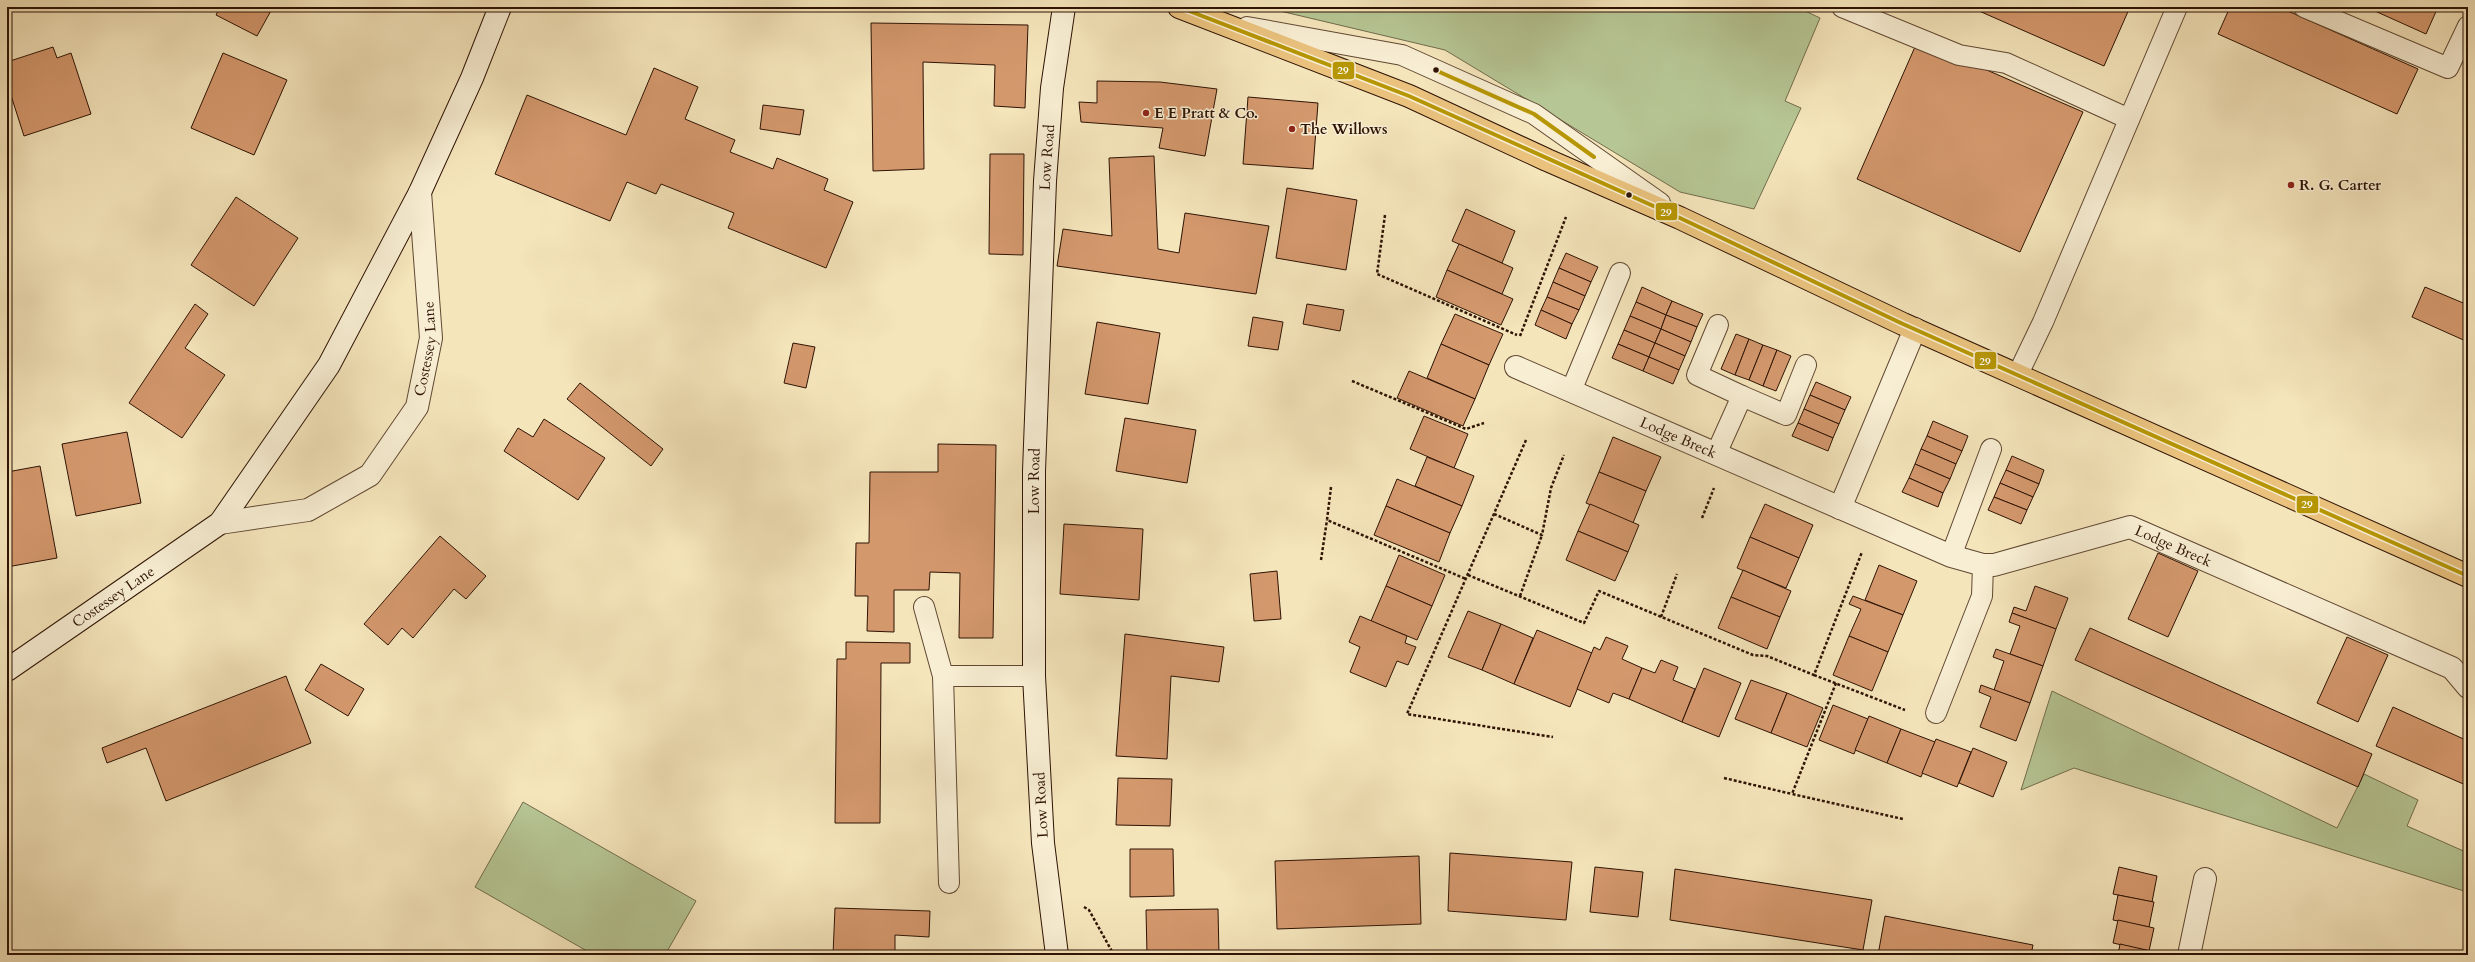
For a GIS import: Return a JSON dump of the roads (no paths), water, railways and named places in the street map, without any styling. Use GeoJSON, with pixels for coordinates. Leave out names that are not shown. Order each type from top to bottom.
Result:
{"type":"FeatureCollection","features":[{"type":"Feature","properties":{"kind":"main road"},"geometry":{"type":"LineString","coordinates":[[1179,7],[1409,96],[1546,160],[1680,218],[1915,329],[2468,576]]}},
{"type":"Feature","properties":{"kind":"street","name":"Costessey Lane"},"geometry":{"type":"LineString","coordinates":[[7,670],[220,523],[328,365],[420,192],[472,78],[500,7]]}},
{"type":"Feature","properties":{"kind":"street","name":"Low Road"},"geometry":{"type":"LineString","coordinates":[[1057,955],[1043,843],[1034,676],[1034,471],[1045,181],[1052,88],[1064,7]]}},
{"type":"Feature","properties":{"kind":"street","name":"Costessey Lane"},"geometry":{"type":"LineString","coordinates":[[220,523],[308,510],[370,475],[417,407],[431,338],[420,192]]}},
{"type":"Feature","properties":{"kind":"street"},"geometry":{"type":"LineString","coordinates":[[1840,508],[1915,329]]}},
{"type":"Feature","properties":{"kind":"street","name":"Lodge Breck"},"geometry":{"type":"LineString","coordinates":[[1516,367],[1951,556],[1983,566],[1994,566],[2130,527],[2452,668],[2468,687]]}},
{"type":"Feature","properties":{"kind":"street"},"geometry":{"type":"LineString","coordinates":[[2189,955],[2204,879]]}},
{"type":"Feature","properties":{"kind":"lane"},"geometry":{"type":"LineString","coordinates":[[1842,7],[1959,55],[2006,62],[2129,119]]}},
{"type":"Feature","properties":{"kind":"lane"},"geometry":{"type":"LineString","coordinates":[[2018,374],[2046,314],[2177,7]]}},
{"type":"Feature","properties":{"kind":"lane"},"geometry":{"type":"LineString","coordinates":[[2304,7],[2448,68],[2468,26]]}},
{"type":"Feature","properties":{"kind":"lane"},"geometry":{"type":"LineString","coordinates":[[1210,20],[1402,55],[1534,114],[1680,218]]}},
{"type":"Feature","properties":{"kind":"lane"},"geometry":{"type":"LineString","coordinates":[[1571,391],[1620,273]]}},
{"type":"Feature","properties":{"kind":"lane"},"geometry":{"type":"LineString","coordinates":[[1718,325],[1697,375],[1742,396],[1786,415],[1806,366]]}},
{"type":"Feature","properties":{"kind":"lane"},"geometry":{"type":"LineString","coordinates":[[1716,454],[1742,396]]}},
{"type":"Feature","properties":{"kind":"lane"},"geometry":{"type":"LineString","coordinates":[[1951,556],[1991,449]]}},
{"type":"Feature","properties":{"kind":"lane"},"geometry":{"type":"LineString","coordinates":[[1936,713],[1982,596],[1983,566]]}},
{"type":"Feature","properties":{"kind":"lane"},"geometry":{"type":"LineString","coordinates":[[924,607],[943,676],[949,884]]}},
{"type":"Feature","properties":{"kind":"lane"},"geometry":{"type":"LineString","coordinates":[[943,676],[1034,676]]}},
{"type":"Feature","properties":{"kind":"place","name":"E E Pratt & Co."},"geometry":{"type":"Point","coordinates":[1146,113]}},
{"type":"Feature","properties":{"kind":"place","name":"The Willows"},"geometry":{"type":"Point","coordinates":[1292,129]}},
{"type":"Feature","properties":{"kind":"place","name":"R. G. Carter"},"geometry":{"type":"Point","coordinates":[2291,185]}}]}
